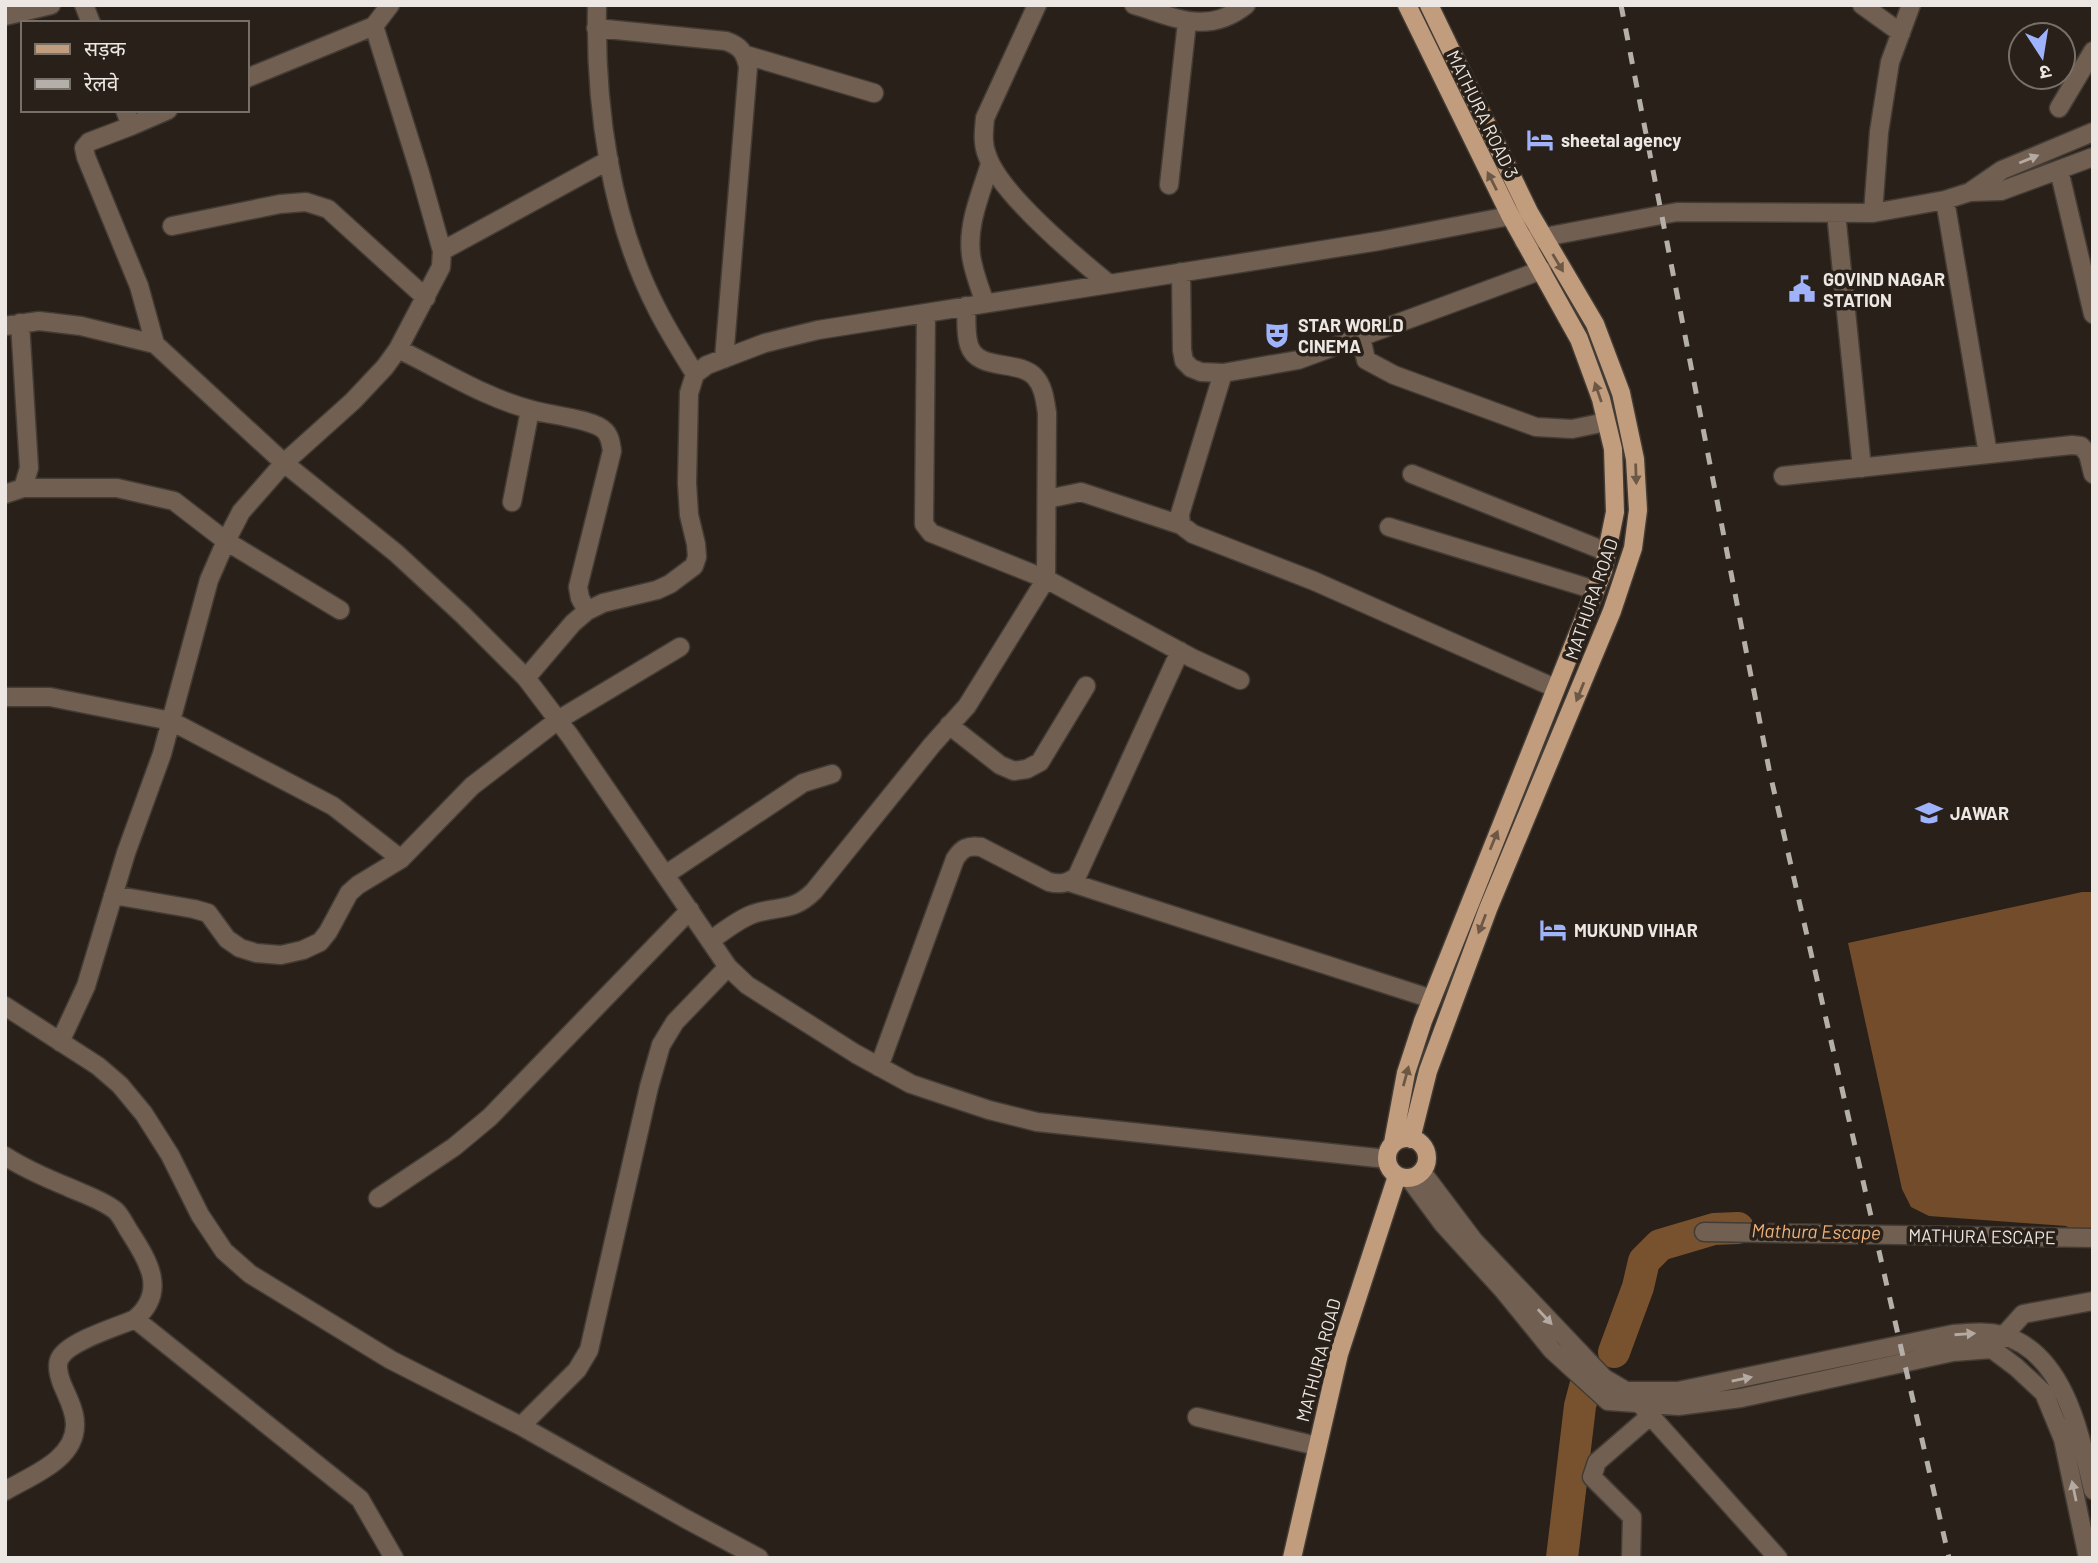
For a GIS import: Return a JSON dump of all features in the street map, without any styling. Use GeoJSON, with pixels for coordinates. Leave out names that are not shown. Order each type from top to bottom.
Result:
{"type":"FeatureCollection","features":[{"type":"Feature","properties":{"kind":"main road","name":"MATHURA ROAD 3"},"geometry":{"type":"LineString","coordinates":[[1407,5],[1524,241]]}},
{"type":"Feature","properties":{"kind":"main road","name":"MATHURA ROAD"},"geometry":{"type":"LineString","coordinates":[[1412,1139],[1428,1071],[1440,1035],[1498,885],[1612,611],[1633,548],[1638,510],[1636,458],[1621,393],[1595,324],[1542,237],[1429,5]]}},
{"type":"Feature","properties":{"kind":"main road","name":"MATHURA ROAD"},"geometry":{"type":"LineString","coordinates":[[1390,1151],[1406,1073],[1432,999],[1603,571],[1615,512],[1613,449],[1601,399],[1579,339],[1524,241]]}},
{"type":"Feature","properties":{"kind":"main road"},"geometry":{"type":"LineString","coordinates":[[1479,878],[1498,885]]}},
{"type":"Feature","properties":{"kind":"main road"},"geometry":{"type":"LineString","coordinates":[[1412,1139],[1423,1146],[1426,1166],[1409,1175],[1391,1171],[1390,1151],[1399,1140],[1412,1139]]}},
{"type":"Feature","properties":{"kind":"main road","name":"MATHURA ROAD"},"geometry":{"type":"LineString","coordinates":[[1292,1558],[1339,1354],[1409,1175]]}},
{"type":"Feature","properties":{"kind":"street"},"geometry":{"type":"LineString","coordinates":[[5,16],[26,8],[51,5]]}},
{"type":"Feature","properties":{"kind":"street"},"geometry":{"type":"LineString","coordinates":[[248,78],[374,26],[390,5]]}},
{"type":"Feature","properties":{"kind":"street"},"geometry":{"type":"LineString","coordinates":[[597,5],[600,100],[619,208],[656,308],[695,374]]}},
{"type":"Feature","properties":{"kind":"street"},"geometry":{"type":"LineString","coordinates":[[1037,5],[985,118],[983,138],[990,164],[1000,179],[1033,215],[1109,284]]}},
{"type":"Feature","properties":{"kind":"street"},"geometry":{"type":"LineString","coordinates":[[1134,5],[1198,23],[1225,17],[1246,5]]}},
{"type":"Feature","properties":{"kind":"street"},"geometry":{"type":"LineString","coordinates":[[1862,5],[1901,33]]}},
{"type":"Feature","properties":{"kind":"street"},"geometry":{"type":"LineString","coordinates":[[1873,213],[1890,62],[1911,5]]}},
{"type":"Feature","properties":{"kind":"street"},"geometry":{"type":"LineString","coordinates":[[1168,185],[1187,22]]}},
{"type":"Feature","properties":{"kind":"street"},"geometry":{"type":"LineString","coordinates":[[60,1042],[86,986],[113,895],[162,754],[209,580],[226,541],[241,512],[284,464],[353,401],[385,367],[398,349],[441,267],[442,251],[374,26]]}},
{"type":"Feature","properties":{"kind":"street"},"geometry":{"type":"LineString","coordinates":[[596,28],[726,41],[738,45],[746,55],[748,67],[724,359]]}},
{"type":"Feature","properties":{"kind":"street"},"geometry":{"type":"LineString","coordinates":[[2059,108],[2093,51]]}},
{"type":"Feature","properties":{"kind":"street"},"geometry":{"type":"LineString","coordinates":[[746,55],[874,93]]}},
{"type":"Feature","properties":{"kind":"street"},"geometry":{"type":"LineString","coordinates":[[155,344],[139,286],[84,148],[89,142],[128,118],[158,112]]}},
{"type":"Feature","properties":{"kind":"street"},"geometry":{"type":"LineString","coordinates":[[1970,192],[2002,170],[2093,132]]}},
{"type":"Feature","properties":{"kind":"street"},"geometry":{"type":"LineString","coordinates":[[1524,241],[1677,212],[1873,213],[1945,200],[1970,192],[2001,191],[2093,157]]}},
{"type":"Feature","properties":{"kind":"street"},"geometry":{"type":"LineString","coordinates":[[442,251],[609,160]]}},
{"type":"Feature","properties":{"kind":"street"},"geometry":{"type":"LineString","coordinates":[[985,303],[971,257],[970,238],[974,215],[990,164]]}},
{"type":"Feature","properties":{"kind":"street"},"geometry":{"type":"LineString","coordinates":[[2059,170],[2093,314]]}},
{"type":"Feature","properties":{"kind":"street"},"geometry":{"type":"LineString","coordinates":[[1945,200],[1988,454]]}},
{"type":"Feature","properties":{"kind":"street"},"geometry":{"type":"LineString","coordinates":[[172,226],[280,204],[306,202],[328,209],[426,298]]}},
{"type":"Feature","properties":{"kind":"street"},"geometry":{"type":"LineString","coordinates":[[526,678],[573,623],[587,611],[603,603],[657,590],[694,566],[697,557],[689,515],[687,453],[689,393],[695,374],[708,365],[765,343],[818,330],[1379,241],[1529,212]]}},
{"type":"Feature","properties":{"kind":"street"},"geometry":{"type":"LineString","coordinates":[[1836,213],[1862,468]]}},
{"type":"Feature","properties":{"kind":"street"},"geometry":{"type":"LineString","coordinates":[[1181,272],[1184,361],[1201,372],[1223,373],[1298,360],[1542,270]]}},
{"type":"Feature","properties":{"kind":"street"},"geometry":{"type":"LineString","coordinates":[[710,941],[739,920],[803,902],[967,706],[1046,579],[1047,413],[1043,391],[1035,376],[1023,369],[986,361],[976,355],[969,346],[966,306]]}},
{"type":"Feature","properties":{"kind":"street"},"geometry":{"type":"LineString","coordinates":[[926,313],[924,524],[931,533],[1046,579],[1240,680]]}},
{"type":"Feature","properties":{"kind":"street"},"geometry":{"type":"LineString","coordinates":[[14,491],[29,468],[13,324],[40,321],[81,326],[155,344],[284,464],[396,553],[526,678],[558,720],[728,967],[747,985],[911,1084],[989,1110],[1037,1122],[1390,1151]]}},
{"type":"Feature","properties":{"kind":"street"},"geometry":{"type":"LineString","coordinates":[[1361,337],[1366,360],[1394,375],[1536,427],[1572,429],[1606,422]]}},
{"type":"Feature","properties":{"kind":"street"},"geometry":{"type":"LineString","coordinates":[[398,349],[497,398],[530,410],[594,424],[605,430],[611,441],[612,451],[578,587],[587,611]]}},
{"type":"Feature","properties":{"kind":"street"},"geometry":{"type":"LineString","coordinates":[[1181,525],[1180,514],[1223,373]]}},
{"type":"Feature","properties":{"kind":"street"},"geometry":{"type":"LineString","coordinates":[[512,502],[530,410]]}},
{"type":"Feature","properties":{"kind":"street"},"geometry":{"type":"LineString","coordinates":[[1783,476],[2072,445],[2081,446],[2088,454],[2093,474]]}},
{"type":"Feature","properties":{"kind":"street"},"geometry":{"type":"LineString","coordinates":[[1412,474],[1607,552]]}},
{"type":"Feature","properties":{"kind":"street"},"geometry":{"type":"LineString","coordinates":[[14,491],[117,488],[174,501],[226,541],[340,610]]}},
{"type":"Feature","properties":{"kind":"street"},"geometry":{"type":"LineString","coordinates":[[1047,499],[1081,492],[1181,525],[1193,534],[1314,581],[1555,688]]}},
{"type":"Feature","properties":{"kind":"street"},"geometry":{"type":"LineString","coordinates":[[1389,527],[1595,590]]}},
{"type":"Feature","properties":{"kind":"street"},"geometry":{"type":"LineString","coordinates":[[113,895],[208,913],[227,939],[240,948],[256,953],[281,955],[303,950],[320,942],[337,920],[349,893],[401,859],[472,786],[558,720],[680,647]]}},
{"type":"Feature","properties":{"kind":"street"},"geometry":{"type":"LineString","coordinates":[[879,1067],[960,850],[971,846],[981,847],[1049,882],[1059,884],[1077,876],[1180,651]]}},
{"type":"Feature","properties":{"kind":"street"},"geometry":{"type":"LineString","coordinates":[[949,726],[1000,765],[1014,771],[1027,769],[1040,762],[1086,686]]}},
{"type":"Feature","properties":{"kind":"street"},"geometry":{"type":"LineString","coordinates":[[5,697],[50,697],[171,721],[333,806],[401,859]]}},
{"type":"Feature","properties":{"kind":"street"},"geometry":{"type":"LineString","coordinates":[[665,875],[803,783],[832,774]]}},
{"type":"Feature","properties":{"kind":"street"},"geometry":{"type":"LineString","coordinates":[[1069,881],[1432,999]]}},
{"type":"Feature","properties":{"kind":"street"},"geometry":{"type":"LineString","coordinates":[[378,1198],[454,1147],[490,1117],[690,911]]}},
{"type":"Feature","properties":{"kind":"street"},"geometry":{"type":"LineString","coordinates":[[522,1426],[577,1370],[589,1350],[661,1045],[676,1022],[728,967]]}},
{"type":"Feature","properties":{"kind":"street"},"geometry":{"type":"LineString","coordinates":[[5,1006],[113,1078],[145,1114],[170,1155],[200,1215],[224,1251],[250,1274],[391,1360],[522,1426],[759,1558]]}},
{"type":"Feature","properties":{"kind":"street"},"geometry":{"type":"LineString","coordinates":[[5,1156],[23,1167],[90,1196],[117,1212],[148,1261],[153,1282],[145,1311],[135,1319],[69,1348],[59,1359],[59,1374],[76,1426],[72,1441],[60,1458],[5,1492]]}},
{"type":"Feature","properties":{"kind":"street"},"geometry":{"type":"LineString","coordinates":[[1409,1175],[1604,1378],[1626,1391],[1678,1391],[1953,1335],[1988,1332],[2016,1367],[2044,1393],[2063,1439],[2088,1558]]}},
{"type":"Feature","properties":{"kind":"street"},"geometry":{"type":"LineString","coordinates":[[1409,1175],[1443,1224],[1552,1350],[1608,1401],[1645,1410],[1741,1398],[1998,1342],[2029,1348],[2056,1378],[2080,1435],[2093,1490]]}},
{"type":"Feature","properties":{"kind":"street","name":"MATHURA ESCAPE"},"geometry":{"type":"LineString","coordinates":[[1704,1232],[2093,1238]]}},
{"type":"Feature","properties":{"kind":"street"},"geometry":{"type":"LineString","coordinates":[[1998,1342],[2023,1314],[2093,1301]]}},
{"type":"Feature","properties":{"kind":"street"},"geometry":{"type":"LineString","coordinates":[[135,1319],[360,1499],[394,1558]]}},
{"type":"Feature","properties":{"kind":"street"},"geometry":{"type":"LineString","coordinates":[[1631,1558],[1632,1517],[1592,1477],[1597,1462],[1645,1410]]}},
{"type":"Feature","properties":{"kind":"street"},"geometry":{"type":"LineString","coordinates":[[1645,1410],[1778,1558]]}},
{"type":"Feature","properties":{"kind":"street"},"geometry":{"type":"LineString","coordinates":[[1197,1417],[1317,1446]]}},
{"type":"Feature","properties":{"kind":"shaded area"},"geometry":{"type":"Polygon","coordinates":[[[2082,892],[2093,892],[2093,1241],[2066,1226],[1929,1216],[1911,1207],[1902,1189],[1848,943],[2082,892]]]}},
{"type":"Feature","properties":{"kind":"waterway","name":"Mathura Escape"},"geometry":{"type":"LineString","coordinates":[[1614,1352],[1638,1287],[1644,1261],[1660,1245],[1714,1229],[1738,1228]]}},
{"type":"Feature","properties":{"kind":"waterway","name":"Mathura Escape"},"geometry":{"type":"LineString","coordinates":[[1562,1558],[1580,1406],[1585,1387]]}},
{"type":"Feature","properties":{"kind":"railway"},"geometry":{"type":"LineString","coordinates":[[1621,5],[1769,769],[1949,1558]]}},
{"type":"Feature","properties":{"kind":"place","name":"sheetal agency"},"geometry":{"type":"Point","coordinates":[1540,140]}},
{"type":"Feature","properties":{"kind":"place","name":"GOVIND NAGAR STATION"},"geometry":{"type":"Point","coordinates":[1802,289]}},
{"type":"Feature","properties":{"kind":"place","name":"STAR WORLD CINEMA"},"geometry":{"type":"Point","coordinates":[1277,335]}},
{"type":"Feature","properties":{"kind":"place","name":"JAWAR"},"geometry":{"type":"Point","coordinates":[1929,813]}},
{"type":"Feature","properties":{"kind":"place","name":"MUKUND VIHAR"},"geometry":{"type":"Point","coordinates":[1553,930]}}]}
